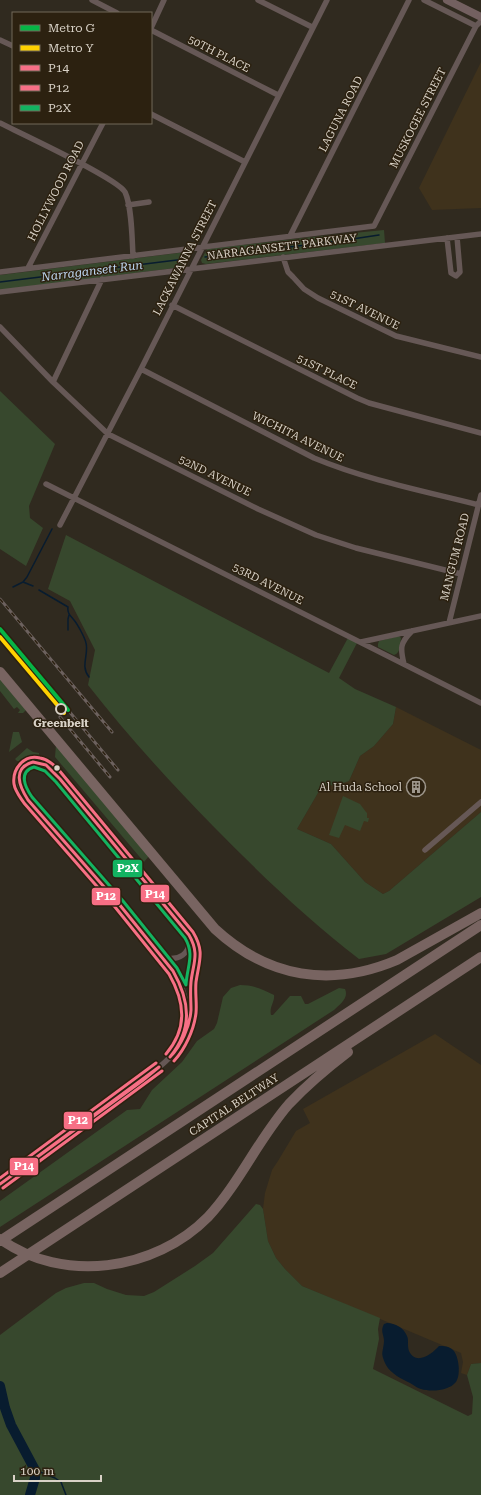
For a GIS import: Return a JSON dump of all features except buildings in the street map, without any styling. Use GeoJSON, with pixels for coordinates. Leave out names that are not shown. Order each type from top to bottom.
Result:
{"type":"FeatureCollection","features":[{"type":"Feature","properties":{"kind":"highway"},"geometry":{"type":"LineString","coordinates":[[0,672],[215,929],[226,939],[252,957],[266,964],[289,971],[321,976],[359,972],[397,960],[481,913]]}},
{"type":"Feature","properties":{"kind":"highway","name":"CAPITAL BELTWAY"},"geometry":{"type":"LineString","coordinates":[[0,1240],[481,926]]}},
{"type":"Feature","properties":{"kind":"highway","name":"CAPITAL BELTWAY"},"geometry":{"type":"LineString","coordinates":[[0,1273],[481,957]]}},
{"type":"Feature","properties":{"kind":"highway"},"geometry":{"type":"LineString","coordinates":[[0,1240],[32,1256],[60,1264],[92,1267],[123,1263],[160,1251],[193,1230],[208,1216],[288,1105],[302,1091],[388,1019]]}},
{"type":"Feature","properties":{"kind":"street"},"geometry":{"type":"LineString","coordinates":[[92,0],[115,12]]}},
{"type":"Feature","properties":{"kind":"street"},"geometry":{"type":"LineString","coordinates":[[152,27],[164,0]]}},
{"type":"Feature","properties":{"kind":"street"},"geometry":{"type":"LineString","coordinates":[[258,0],[312,27]]}},
{"type":"Feature","properties":{"kind":"street","name":"LACKAWANNA STREET"},"geometry":{"type":"LineString","coordinates":[[60,524],[108,434],[278,94],[327,0]]}},
{"type":"Feature","properties":{"kind":"street","name":"LAGUNA ROAD"},"geometry":{"type":"LineString","coordinates":[[290,236],[409,0]]}},
{"type":"Feature","properties":{"kind":"street"},"geometry":{"type":"LineString","coordinates":[[424,0],[476,26]]}},
{"type":"Feature","properties":{"kind":"street"},"geometry":{"type":"LineString","coordinates":[[447,0],[481,17]]}},
{"type":"Feature","properties":{"kind":"street","name":"MUSKOGEE STREET"},"geometry":{"type":"LineString","coordinates":[[374,226],[476,26],[481,21]]}},
{"type":"Feature","properties":{"kind":"street","name":"50TH PLACE"},"geometry":{"type":"LineString","coordinates":[[152,30],[278,94]]}},
{"type":"Feature","properties":{"kind":"street"},"geometry":{"type":"LineString","coordinates":[[0,40],[12,46]]}},
{"type":"Feature","properties":{"kind":"street"},"geometry":{"type":"LineString","coordinates":[[152,115],[245,162]]}},
{"type":"Feature","properties":{"kind":"street"},"geometry":{"type":"LineString","coordinates":[[0,123],[112,180],[123,189],[128,205],[133,256]]}},
{"type":"Feature","properties":{"kind":"street","name":"HOLLYWOOD ROAD"},"geometry":{"type":"LineString","coordinates":[[28,268],[101,124]]}},
{"type":"Feature","properties":{"kind":"street"},"geometry":{"type":"LineString","coordinates":[[128,205],[149,202]]}},
{"type":"Feature","properties":{"kind":"street","name":"NARRAGANSETT PARKWAY"},"geometry":{"type":"LineString","coordinates":[[0,272],[374,226]]}},
{"type":"Feature","properties":{"kind":"street","name":"NARRAGANSETT PARKWAY"},"geometry":{"type":"LineString","coordinates":[[0,292],[481,234]]}},
{"type":"Feature","properties":{"kind":"street"},"geometry":{"type":"LineString","coordinates":[[447,238],[451,273],[456,276],[460,272],[457,237]]}},
{"type":"Feature","properties":{"kind":"street","name":"51ST AVENUE"},"geometry":{"type":"LineString","coordinates":[[283,257],[288,272],[304,289],[318,298],[396,336],[481,357]]}},
{"type":"Feature","properties":{"kind":"street"},"geometry":{"type":"LineString","coordinates":[[53,382],[102,280]]}},
{"type":"Feature","properties":{"kind":"street","name":"51ST PLACE"},"geometry":{"type":"LineString","coordinates":[[172,305],[363,401],[481,433]]}},
{"type":"Feature","properties":{"kind":"street","name":"52ND AVENUE"},"geometry":{"type":"LineString","coordinates":[[0,327],[53,382],[108,434],[258,509],[316,535],[356,548],[460,574]]}},
{"type":"Feature","properties":{"kind":"street","name":"WICHITA AVENUE"},"geometry":{"type":"LineString","coordinates":[[141,369],[314,458],[342,469],[394,484],[479,505]]}},
{"type":"Feature","properties":{"kind":"street","name":"53RD AVENUE"},"geometry":{"type":"LineString","coordinates":[[46,484],[481,703]]}},
{"type":"Feature","properties":{"kind":"street","name":"MANGUM ROAD"},"geometry":{"type":"LineString","coordinates":[[449,623],[460,574],[481,495]]}},
{"type":"Feature","properties":{"kind":"street"},"geometry":{"type":"LineString","coordinates":[[360,642],[481,616]]}},
{"type":"Feature","properties":{"kind":"street"},"geometry":{"type":"LineString","coordinates":[[404,664],[401,651],[404,639],[413,630]]}},
{"type":"Feature","properties":{"kind":"street"},"geometry":{"type":"LineString","coordinates":[[0,1184],[165,1062],[177,1049],[186,1029],[191,1012],[191,980],[196,956],[195,945],[188,935],[139,874],[50,769],[39,762],[25,765],[20,774],[19,784],[28,800],[119,904],[177,976],[184,992],[186,1005],[186,1029]]}},
{"type":"Feature","properties":{"kind":"street"},"geometry":{"type":"LineString","coordinates":[[425,850],[481,802]]}},
{"type":"Feature","properties":{"kind":"street"},"geometry":{"type":"LineString","coordinates":[[162,957],[174,959],[184,954],[188,947],[188,935]]}},
{"type":"Feature","properties":{"kind":"shaded area"},"geometry":{"type":"Polygon","coordinates":[[[481,62],[481,208],[432,210],[419,188],[481,62]]]}},
{"type":"Feature","properties":{"kind":"shaded area"},"geometry":{"type":"Polygon","coordinates":[[[396,707],[481,750],[481,812],[389,891],[383,894],[365,882],[331,844],[297,829],[322,786],[337,785],[349,781],[360,756],[374,746],[393,724],[396,707]]]}},
{"type":"Feature","properties":{"kind":"shaded area"},"geometry":{"type":"Polygon","coordinates":[[[435,1034],[481,1065],[481,1363],[471,1364],[467,1375],[461,1373],[463,1362],[461,1353],[302,1286],[276,1258],[268,1241],[263,1209],[265,1193],[272,1170],[296,1131],[310,1123],[303,1109],[435,1034]]]}},
{"type":"Feature","properties":{"kind":"green space"},"geometry":{"type":"Polygon","coordinates":[[[384,230],[385,243],[206,264],[202,263],[201,260],[207,249],[384,230]]]}},
{"type":"Feature","properties":{"kind":"green space"},"geometry":{"type":"Polygon","coordinates":[[[186,252],[190,256],[183,267],[0,290],[0,275],[186,252]]]}},
{"type":"Feature","properties":{"kind":"green space"},"geometry":{"type":"Polygon","coordinates":[[[0,391],[55,444],[29,506],[30,518],[43,528],[26,566],[0,549],[0,391]]]}},
{"type":"Feature","properties":{"kind":"green space"},"geometry":{"type":"Polygon","coordinates":[[[66,535],[329,673],[349,636],[358,641],[339,678],[355,689],[396,707],[393,724],[374,746],[360,756],[349,781],[337,785],[322,786],[297,829],[331,844],[365,882],[383,894],[389,891],[481,812],[481,897],[386,954],[359,959],[302,912],[248,861],[180,792],[133,740],[88,685],[95,650],[70,601],[48,589],[66,535]]]}},
{"type":"Feature","properties":{"kind":"green space"},"geometry":{"type":"Polygon","coordinates":[[[399,636],[401,638],[400,645],[396,654],[394,655],[378,647],[379,641],[399,636]]]}},
{"type":"Feature","properties":{"kind":"green space"},"geometry":{"type":"Polygon","coordinates":[[[0,679],[26,710],[23,713],[18,713],[20,710],[17,707],[14,709],[0,691],[0,679]]]}},
{"type":"Feature","properties":{"kind":"green space"},"geometry":{"type":"Polygon","coordinates":[[[13,732],[19,732],[22,742],[9,752],[13,732]]]}},
{"type":"Feature","properties":{"kind":"green space"},"geometry":{"type":"Polygon","coordinates":[[[56,745],[149,856],[144,862],[55,757],[56,745]]]}},
{"type":"Feature","properties":{"kind":"green space"},"geometry":{"type":"Polygon","coordinates":[[[27,748],[33,752],[39,753],[39,758],[28,759],[24,762],[17,761],[15,759],[27,748]]]}},
{"type":"Feature","properties":{"kind":"green space"},"geometry":{"type":"Polygon","coordinates":[[[343,796],[360,804],[367,813],[367,818],[369,818],[368,822],[364,821],[360,831],[345,825],[339,838],[329,835],[343,796]]]}},
{"type":"Feature","properties":{"kind":"green space"},"geometry":{"type":"Polygon","coordinates":[[[240,985],[257,988],[274,995],[271,1015],[273,1015],[290,996],[301,996],[305,1004],[308,1004],[339,988],[345,989],[346,995],[343,1001],[334,1010],[0,1227],[0,1201],[127,1110],[140,1109],[152,1090],[182,1062],[197,1041],[214,1029],[217,1023],[223,997],[231,988],[240,985]]]}},
{"type":"Feature","properties":{"kind":"green space"},"geometry":{"type":"Polygon","coordinates":[[[256,1204],[260,1205],[263,1209],[268,1241],[276,1258],[302,1286],[380,1318],[378,1329],[379,1339],[373,1369],[468,1416],[472,1414],[473,1397],[467,1375],[471,1364],[481,1363],[481,1495],[0,1495],[0,1335],[56,1293],[66,1288],[84,1283],[94,1283],[126,1295],[144,1296],[154,1292],[213,1253],[256,1204]]]}},
{"type":"Feature","properties":{"kind":"water"},"geometry":{"type":"Polygon","coordinates":[[[387,1323],[396,1325],[406,1333],[409,1351],[416,1358],[428,1355],[439,1346],[445,1346],[453,1350],[457,1357],[459,1366],[458,1379],[456,1382],[444,1389],[425,1390],[418,1388],[394,1374],[386,1365],[382,1355],[384,1341],[382,1329],[384,1324],[387,1323]]]}},
{"type":"Feature","properties":{"kind":"waterway","name":"Narragansett Run"},"geometry":{"type":"LineString","coordinates":[[205,257],[379,235]]}},
{"type":"Feature","properties":{"kind":"waterway","name":"Narragansett Run"},"geometry":{"type":"LineString","coordinates":[[0,282],[185,259]]}},
{"type":"Feature","properties":{"kind":"waterway"},"geometry":{"type":"LineString","coordinates":[[23,582],[52,529]]}},
{"type":"Feature","properties":{"kind":"waterway"},"geometry":{"type":"LineString","coordinates":[[13,587],[23,582],[33,586]]}},
{"type":"Feature","properties":{"kind":"waterway"},"geometry":{"type":"LineString","coordinates":[[39,590],[68,607],[69,613],[83,635],[87,647],[85,669],[89,677]]}},
{"type":"Feature","properties":{"kind":"waterway"},"geometry":{"type":"LineString","coordinates":[[68,630],[69,615]]}},
{"type":"Feature","properties":{"kind":"waterway"},"geometry":{"type":"LineString","coordinates":[[0,1386],[11,1425],[35,1470],[35,1478],[30,1495]]}},
{"type":"Feature","properties":{"kind":"waterway"},"geometry":{"type":"LineString","coordinates":[[35,1470],[61,1482],[66,1495]]}},
{"type":"Feature","properties":{"kind":"railway"},"geometry":{"type":"LineString","coordinates":[[0,599],[112,732]]}},
{"type":"Feature","properties":{"kind":"railway"},"geometry":{"type":"LineString","coordinates":[[68,710],[118,770]]}},
{"type":"Feature","properties":{"kind":"railway"},"geometry":{"type":"LineString","coordinates":[[60,717],[110,777]]}},
{"type":"Feature","properties":{"kind":"metro line","name":"G"},"geometry":{"type":"LineString","coordinates":[[0,629],[68,710]]}},
{"type":"Feature","properties":{"kind":"metro line","name":"Y"},"geometry":{"type":"LineString","coordinates":[[0,637],[64,713]]}},
{"type":"Feature","properties":{"kind":"transit line","name":"P12"},"geometry":{"type":"LineString","coordinates":[[166,1054],[173,1044],[181,1025],[181,1005],[174,984],[169,974],[115,907],[19,796],[14,784],[15,773],[20,764],[29,758],[34,757],[45,759],[58,769],[193,932],[197,939],[200,951],[200,962],[196,982],[195,1019],[188,1039],[182,1051],[174,1061]]}},
{"type":"Feature","properties":{"kind":"transit line","name":"P14"},"geometry":{"type":"LineString","coordinates":[[33,762],[46,765],[60,779],[189,935],[195,953],[191,982],[191,1010],[187,1029],[181,1042],[170,1057],[183,1036],[186,1025],[186,1004],[179,982],[173,971],[119,904],[28,800],[22,789],[19,778],[22,768],[33,762]]}},
{"type":"Feature","properties":{"kind":"transit line","name":"P2X"},"geometry":{"type":"LineString","coordinates":[[34,767],[45,771],[56,782],[185,938],[190,950],[190,961],[186,985],[177,968],[123,901],[32,797],[25,784],[24,776],[29,769],[34,767]]}},
{"type":"Feature","properties":{"kind":"transit line","name":"P12"},"geometry":{"type":"LineString","coordinates":[[0,1178],[156,1063]]}},
{"type":"Feature","properties":{"kind":"transit line","name":"P14"},"geometry":{"type":"LineString","coordinates":[[159,1067],[142,1081],[0,1184],[159,1067]]}},
{"type":"Feature","properties":{"kind":"transit line","name":"P12"},"geometry":{"type":"LineString","coordinates":[[3,1188],[162,1071]]}},
{"type":"Feature","properties":{"kind":"place","name":"Greenbelt"},"geometry":{"type":"Point","coordinates":[61,709]}},
{"type":"Feature","properties":{"kind":"place","name":"Al Huda School"},"geometry":{"type":"Point","coordinates":[416,787]}}]}
